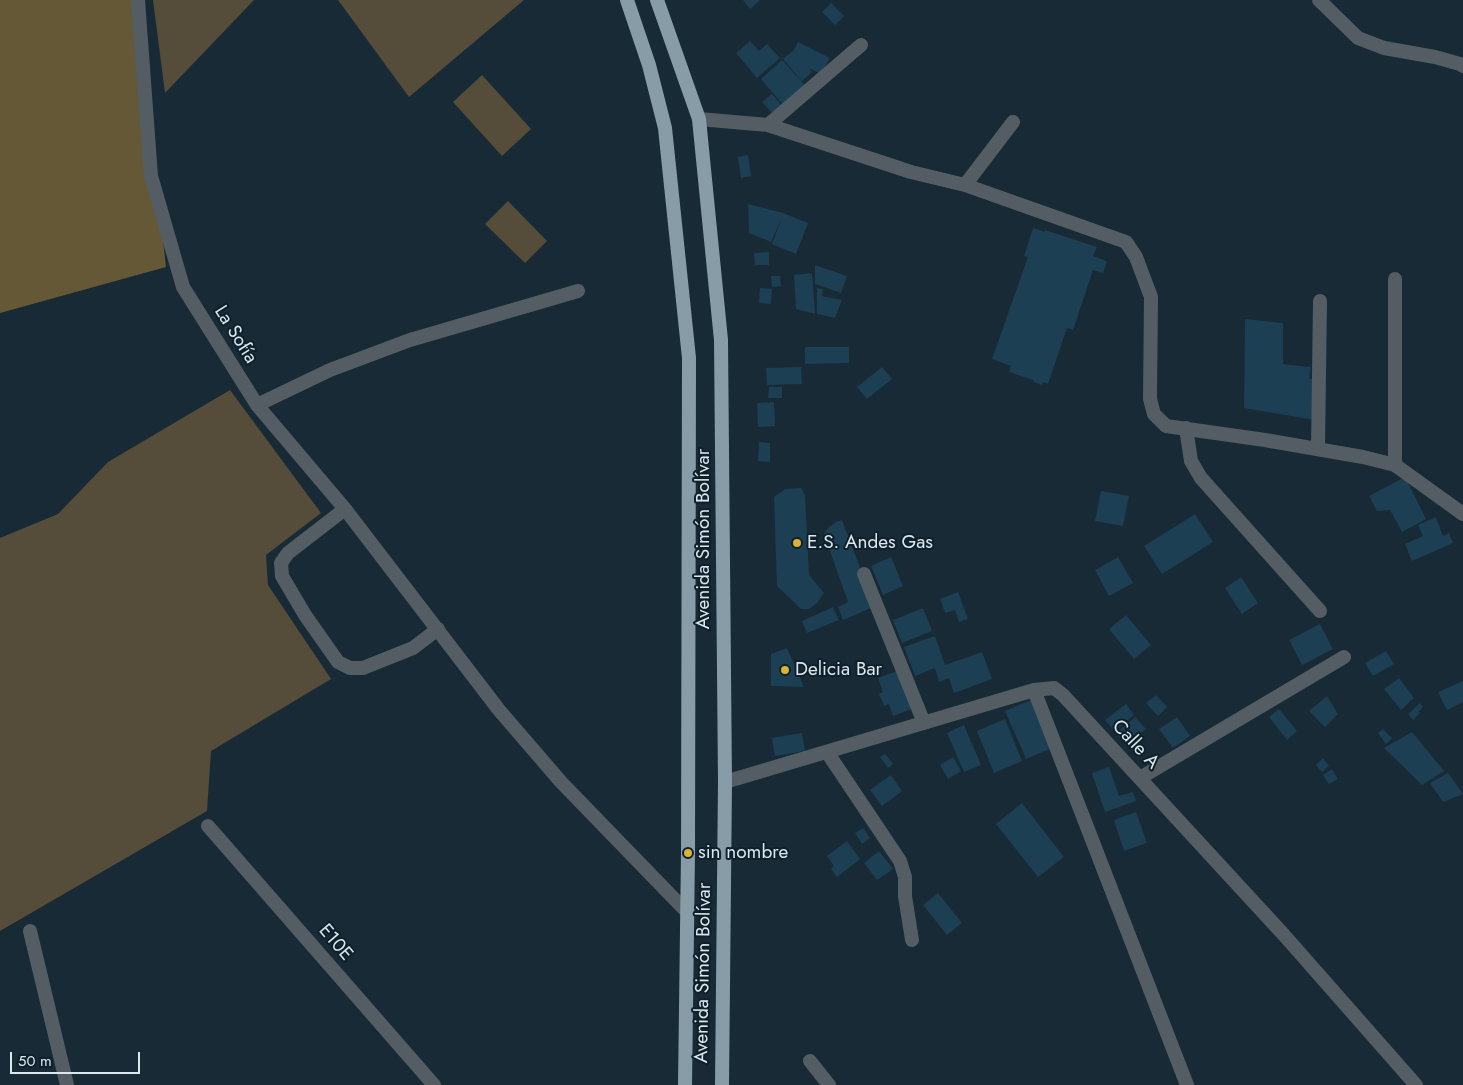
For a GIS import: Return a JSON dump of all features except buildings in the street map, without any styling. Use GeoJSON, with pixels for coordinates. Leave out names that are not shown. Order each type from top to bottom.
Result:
{"type":"FeatureCollection","features":[{"type":"Feature","properties":{"kind":"highway","name":"Avenida Simón Bolívar"},"geometry":{"type":"LineString","coordinates":[[627,0],[649,65],[665,128],[689,358],[685,1085]]}},
{"type":"Feature","properties":{"kind":"highway","name":"Avenida Simón Bolívar"},"geometry":{"type":"LineString","coordinates":[[657,0],[699,119],[721,340],[725,782],[722,1085]]}},
{"type":"Feature","properties":{"kind":"street","name":"La Sofía"},"geometry":{"type":"LineString","coordinates":[[138,0],[151,176],[183,287],[257,406],[345,509],[499,710],[561,782],[687,912]]}},
{"type":"Feature","properties":{"kind":"street"},"geometry":{"type":"LineString","coordinates":[[1319,0],[1358,38],[1384,48],[1435,57],[1463,66]]}},
{"type":"Feature","properties":{"kind":"street"},"geometry":{"type":"LineString","coordinates":[[768,125],[861,45]]}},
{"type":"Feature","properties":{"kind":"street"},"geometry":{"type":"LineString","coordinates":[[699,119],[768,125],[911,172],[965,185],[1126,242],[1136,257],[1151,297],[1150,399],[1154,414],[1166,426],[1318,449],[1395,465],[1463,514]]}},
{"type":"Feature","properties":{"kind":"street"},"geometry":{"type":"LineString","coordinates":[[965,185],[1013,122]]}},
{"type":"Feature","properties":{"kind":"street"},"geometry":{"type":"LineString","coordinates":[[1395,279],[1395,465]]}},
{"type":"Feature","properties":{"kind":"street"},"geometry":{"type":"LineString","coordinates":[[257,406],[330,370],[410,340],[578,291]]}},
{"type":"Feature","properties":{"kind":"street"},"geometry":{"type":"LineString","coordinates":[[1318,449],[1320,301]]}},
{"type":"Feature","properties":{"kind":"street"},"geometry":{"type":"LineString","coordinates":[[1186,428],[1191,461],[1201,478],[1320,611]]}},
{"type":"Feature","properties":{"kind":"street"},"geometry":{"type":"LineString","coordinates":[[345,509],[288,553],[281,563],[282,576],[305,615],[338,662],[350,668],[362,668],[414,648],[438,629]]}},
{"type":"Feature","properties":{"kind":"street"},"geometry":{"type":"LineString","coordinates":[[864,574],[924,723]]}},
{"type":"Feature","properties":{"kind":"street"},"geometry":{"type":"LineString","coordinates":[[1140,778],[1344,657]]}},
{"type":"Feature","properties":{"kind":"street","name":"Calle A"},"geometry":{"type":"LineString","coordinates":[[725,782],[1034,690],[1054,688],[1063,695],[1284,935],[1416,1085]]}},
{"type":"Feature","properties":{"kind":"street"},"geometry":{"type":"LineString","coordinates":[[1034,690],[1187,1085]]}},
{"type":"Feature","properties":{"kind":"street"},"geometry":{"type":"LineString","coordinates":[[827,752],[900,861],[905,877],[905,896],[912,940]]}},
{"type":"Feature","properties":{"kind":"street","name":"E10E"},"geometry":{"type":"LineString","coordinates":[[208,826],[434,1085]]}},
{"type":"Feature","properties":{"kind":"street"},"geometry":{"type":"LineString","coordinates":[[30,931],[67,1085]]}},
{"type":"Feature","properties":{"kind":"street"},"geometry":{"type":"LineString","coordinates":[[810,1061],[829,1085]]}},
{"type":"Feature","properties":{"kind":"shaded area"},"geometry":{"type":"Polygon","coordinates":[[[0,0],[136,0],[166,267],[0,313],[0,0]]]}},
{"type":"Feature","properties":{"kind":"shaded area"},"geometry":{"type":"Polygon","coordinates":[[[153,0],[254,0],[165,93],[153,0]]]}},
{"type":"Feature","properties":{"kind":"shaded area"},"geometry":{"type":"Polygon","coordinates":[[[338,0],[524,0],[409,97],[338,0]]]}},
{"type":"Feature","properties":{"kind":"shaded area"},"geometry":{"type":"Polygon","coordinates":[[[482,75],[531,129],[502,156],[453,102],[482,75]]]}},
{"type":"Feature","properties":{"kind":"shaded area"},"geometry":{"type":"Polygon","coordinates":[[[508,201],[547,241],[525,263],[485,224],[508,201]]]}},
{"type":"Feature","properties":{"kind":"shaded area"},"geometry":{"type":"Polygon","coordinates":[[[230,390],[321,513],[266,555],[268,585],[331,679],[211,751],[207,811],[0,931],[0,538],[58,514],[108,462],[230,390]]]}},
{"type":"Feature","properties":{"kind":"place","name":"E.S. Andes Gas"},"geometry":{"type":"Point","coordinates":[797,543]}},
{"type":"Feature","properties":{"kind":"place","name":"Delicia Bar"},"geometry":{"type":"Point","coordinates":[785,670]}},
{"type":"Feature","properties":{"kind":"place","name":"sin nombre"},"geometry":{"type":"Point","coordinates":[688,853]}}]}
